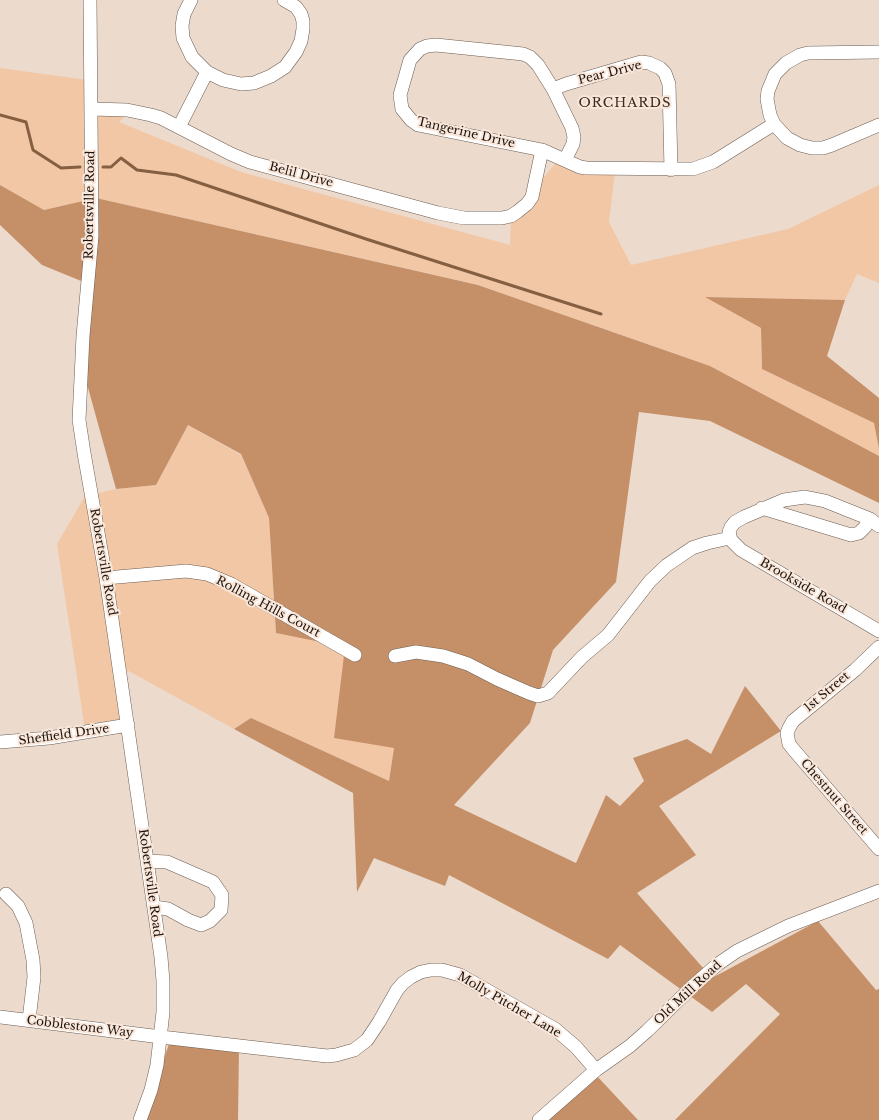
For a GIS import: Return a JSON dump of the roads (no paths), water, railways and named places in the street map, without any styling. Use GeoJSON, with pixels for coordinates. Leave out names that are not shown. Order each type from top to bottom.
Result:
{"type":"FeatureCollection","features":[{"type":"Feature","properties":{"kind":"street","name":"Robertsville Road"},"geometry":{"type":"LineString","coordinates":[[90,0],[92,236],[83,336],[79,420],[106,578],[154,907],[163,981],[163,1012],[157,1065],[151,1090],[140,1120]]}},
{"type":"Feature","properties":{"kind":"street"},"geometry":{"type":"LineString","coordinates":[[191,0],[184,14],[182,26],[183,38],[192,57],[207,72],[223,80],[241,84],[261,81],[271,76],[285,67],[296,52],[301,41],[303,20],[296,7],[284,0]]}},
{"type":"Feature","properties":{"kind":"street","name":"Tangerine Drive"},"geometry":{"type":"LineString","coordinates":[[436,45],[523,54],[535,61],[553,90],[572,128],[574,137],[573,144],[562,158],[542,150],[418,124],[407,117],[402,109],[400,96],[410,60],[415,53],[427,46],[436,45]]}},
{"type":"Feature","properties":{"kind":"street"},"geometry":{"type":"LineString","coordinates":[[879,52],[808,53],[800,55],[789,60],[775,74],[768,91],[768,106],[774,124],[787,138],[800,145],[818,148],[832,145],[879,125]]}},
{"type":"Feature","properties":{"kind":"street","name":"Pear Drive"},"geometry":{"type":"LineString","coordinates":[[553,90],[566,84],[641,62],[649,63],[660,68],[665,73],[669,84],[672,170]]}},
{"type":"Feature","properties":{"kind":"street"},"geometry":{"type":"LineString","coordinates":[[179,127],[207,72]]}},
{"type":"Feature","properties":{"kind":"street","name":"Belil Drive"},"geometry":{"type":"LineString","coordinates":[[91,109],[141,112],[161,118],[231,154],[250,162],[438,213],[464,218],[502,218],[512,216],[527,204],[532,197],[542,150]]}},
{"type":"Feature","properties":{"kind":"street"},"geometry":{"type":"LineString","coordinates":[[562,158],[586,168],[693,169],[709,164],[774,124]]}},
{"type":"Feature","properties":{"kind":"street"},"geometry":{"type":"LineString","coordinates":[[395,656],[416,652],[443,656],[468,664],[497,679],[538,696],[548,693],[582,657],[608,635],[650,581],[667,565],[692,548],[730,538],[729,532],[735,522],[762,508],[784,500],[805,497],[825,501],[874,523]]}},
{"type":"Feature","properties":{"kind":"street"},"geometry":{"type":"LineString","coordinates":[[762,508],[851,535],[859,533],[865,527],[874,523]]}},
{"type":"Feature","properties":{"kind":"street","name":"Brookside Road"},"geometry":{"type":"LineString","coordinates":[[730,538],[741,550],[879,631]]}},
{"type":"Feature","properties":{"kind":"street","name":"Rolling Hills Court"},"geometry":{"type":"LineString","coordinates":[[106,578],[186,571],[207,574],[231,584],[355,654]]}},
{"type":"Feature","properties":{"kind":"street","name":"1st Street"},"geometry":{"type":"LineString","coordinates":[[789,744],[788,733],[793,721],[879,647]]}},
{"type":"Feature","properties":{"kind":"street","name":"Sheffield Drive"},"geometry":{"type":"LineString","coordinates":[[0,742],[49,738],[128,725]]}},
{"type":"Feature","properties":{"kind":"street","name":"Chestnut Street"},"geometry":{"type":"LineString","coordinates":[[789,744],[879,849]]}},
{"type":"Feature","properties":{"kind":"street"},"geometry":{"type":"LineString","coordinates":[[147,861],[167,862],[213,882],[222,895],[221,910],[210,922],[201,925],[168,909],[154,907]]}},
{"type":"Feature","properties":{"kind":"street","name":"Old Mill Road"},"geometry":{"type":"LineString","coordinates":[[539,1120],[596,1070],[630,1046],[710,970],[737,951],[788,926],[879,891]]}},
{"type":"Feature","properties":{"kind":"street"},"geometry":{"type":"LineString","coordinates":[[6,894],[18,906],[26,923],[33,960],[34,977],[29,1020]]}},
{"type":"Feature","properties":{"kind":"street","name":"Molly Pitcher Lane"},"geometry":{"type":"LineString","coordinates":[[161,1037],[327,1056],[336,1055],[354,1050],[371,1036],[397,990],[403,983],[421,972],[442,970],[454,972],[460,975],[554,1029],[576,1047],[596,1070]]}},
{"type":"Feature","properties":{"kind":"street","name":"Cobblestone Way"},"geometry":{"type":"LineString","coordinates":[[0,1017],[161,1037]]}},
{"type":"Feature","properties":{"kind":"waterway"},"geometry":{"type":"LineString","coordinates":[[0,115],[26,122],[33,150],[61,168],[80,167]]}},
{"type":"Feature","properties":{"kind":"waterway"},"geometry":{"type":"LineString","coordinates":[[103,167],[111,167],[121,158],[137,170],[176,175],[366,239],[601,314]]}},
{"type":"Feature","properties":{"kind":"district","name":"ORCHARDS"},"geometry":{"type":"Point","coordinates":[625,103]}}]}
